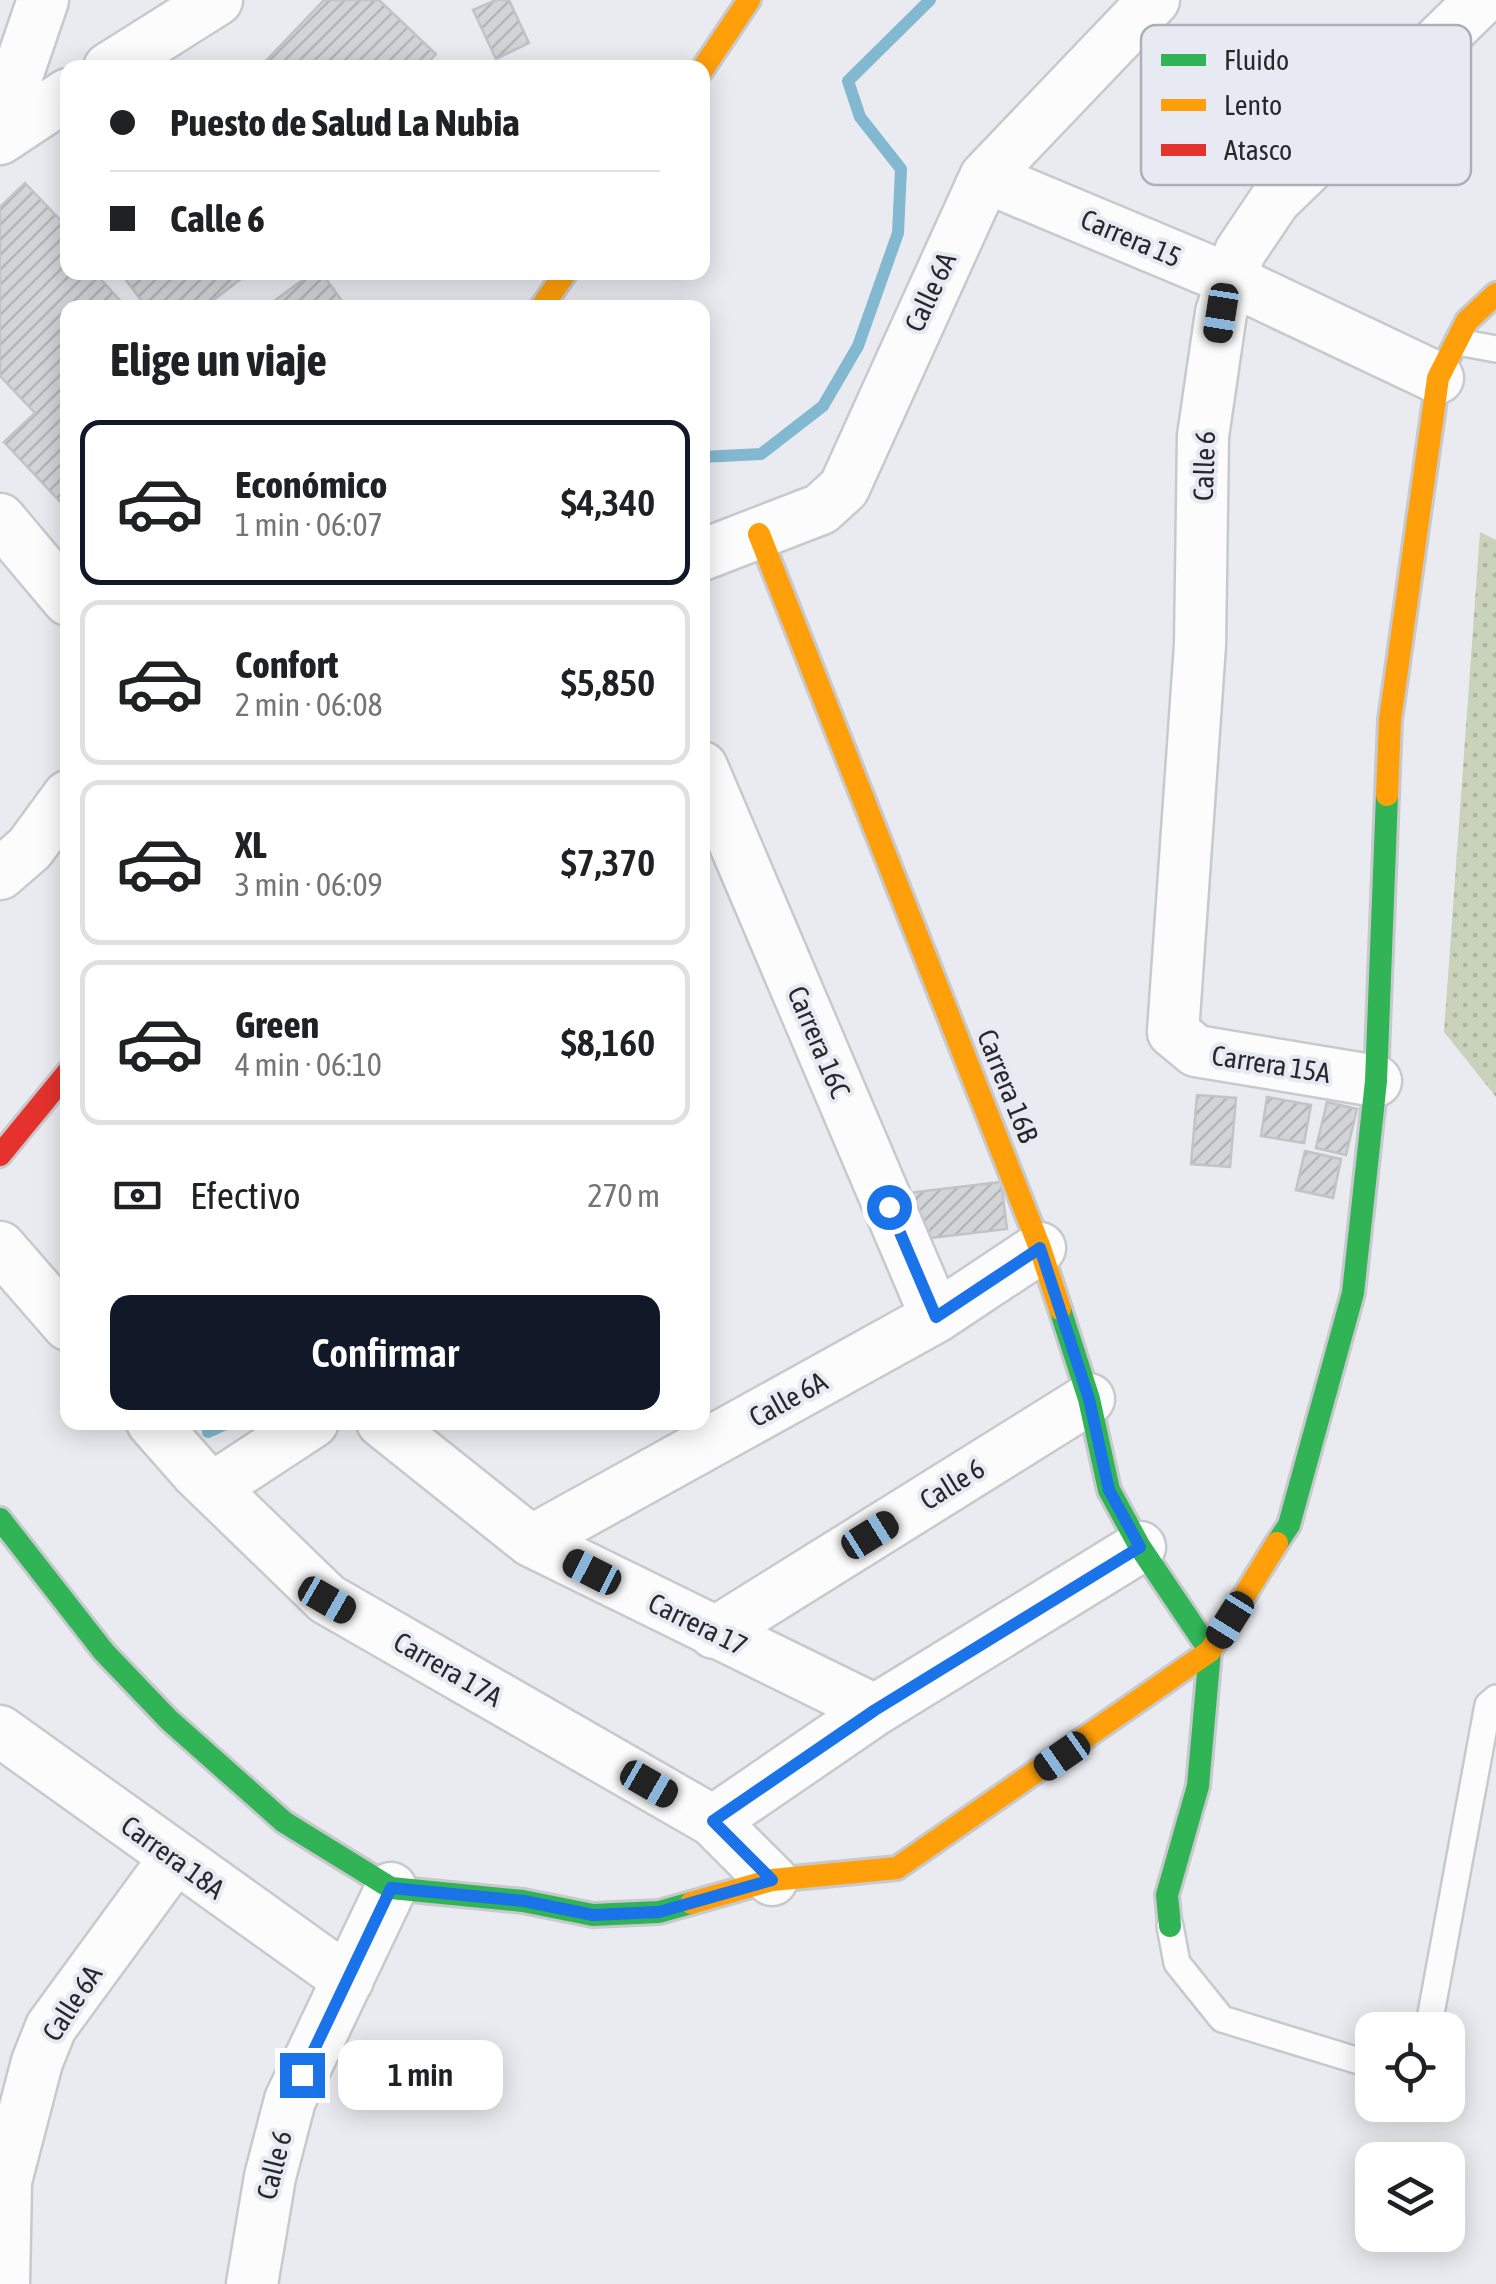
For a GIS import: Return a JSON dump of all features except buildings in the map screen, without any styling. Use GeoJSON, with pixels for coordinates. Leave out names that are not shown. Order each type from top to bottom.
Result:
{"type":"FeatureCollection","features":[{"type":"Feature","properties":{"kind":"street"},"geometry":{"type":"LineString","coordinates":[[0,126],[42,0]]}},
{"type":"Feature","properties":{"kind":"street"},"geometry":{"type":"LineString","coordinates":[[122,60],[217,0]]}},
{"type":"Feature","properties":{"kind":"street"},"geometry":{"type":"LineString","coordinates":[[709,60],[749,0]]}},
{"type":"Feature","properties":{"kind":"street","name":"Calle 6A"},"geometry":{"type":"LineString","coordinates":[[710,552],[821,510],[844,488],[985,177],[1154,0]]}},
{"type":"Feature","properties":{"kind":"street","name":"Calle 6"},"geometry":{"type":"LineString","coordinates":[[1455,25],[1481,0]]}},
{"type":"Feature","properties":{"kind":"street"},"geometry":{"type":"LineString","coordinates":[[0,139],[60,99]]}},
{"type":"Feature","properties":{"kind":"street","name":"Carrera 15"},"geometry":{"type":"LineString","coordinates":[[985,177],[1232,280],[1448,360]]}},
{"type":"Feature","properties":{"kind":"street","name":"Calle 6"},"geometry":{"type":"LineString","coordinates":[[1173,1032],[1200,646],[1204,436],[1221,313],[1240,252],[1275,200],[1290,185]]}},
{"type":"Feature","properties":{"kind":"street"},"geometry":{"type":"LineString","coordinates":[[0,1519],[104,1652],[170,1720],[284,1822],[391,1888],[524,1901],[593,1915],[659,1912],[772,1880],[897,1868],[1210,1651],[1289,1525],[1353,1293],[1376,1081],[1390,720],[1448,360],[1468,320],[1496,294]]}},
{"type":"Feature","properties":{"kind":"street"},"geometry":{"type":"LineString","coordinates":[[0,519],[60,590]]}},
{"type":"Feature","properties":{"kind":"street","name":"Carrera 16B"},"geometry":{"type":"LineString","coordinates":[[759,534],[1040,1248],[1089,1399],[1109,1490],[1140,1547],[1210,1651]]}},
{"type":"Feature","properties":{"kind":"street","name":"Carrera 16C"},"geometry":{"type":"LineString","coordinates":[[710,786],[936,1317]]}},
{"type":"Feature","properties":{"kind":"street"},"geometry":{"type":"LineString","coordinates":[[0,874],[30,848],[60,807]]}},
{"type":"Feature","properties":{"kind":"street","name":"Carrera 15A"},"geometry":{"type":"LineString","coordinates":[[1173,1032],[1196,1052],[1376,1081]]}},
{"type":"Feature","properties":{"kind":"street"},"geometry":{"type":"LineString","coordinates":[[0,1156],[60,1082]]}},
{"type":"Feature","properties":{"kind":"street"},"geometry":{"type":"LineString","coordinates":[[0,1247],[60,1316]]}},
{"type":"Feature","properties":{"kind":"street","name":"Calle 6A"},"geometry":{"type":"LineString","coordinates":[[531,1541],[936,1317],[1040,1248]]}},
{"type":"Feature","properties":{"kind":"street","name":"Calle 6"},"geometry":{"type":"LineString","coordinates":[[714,1633],[1089,1399]]}},
{"type":"Feature","properties":{"kind":"street","name":"Carrera 17A"},"geometry":{"type":"LineString","coordinates":[[159,1430],[327,1600],[713,1821],[772,1880]]}},
{"type":"Feature","properties":{"kind":"street"},"geometry":{"type":"LineString","coordinates":[[205,1480],[298,1430]]}},
{"type":"Feature","properties":{"kind":"street","name":"Carrera 17"},"geometry":{"type":"LineString","coordinates":[[392,1430],[531,1541],[875,1710]]}},
{"type":"Feature","properties":{"kind":"street"},"geometry":{"type":"LineString","coordinates":[[713,1821],[875,1710],[1140,1547]]}},
{"type":"Feature","properties":{"kind":"street"},"geometry":{"type":"LineString","coordinates":[[1170,1926],[1167,1894],[1198,1786],[1210,1651]]}},
{"type":"Feature","properties":{"kind":"street","name":"Carrera 18A"},"geometry":{"type":"LineString","coordinates":[[0,1731],[174,1860],[348,1980]]}},
{"type":"Feature","properties":{"kind":"street","name":"Calle 6A"},"geometry":{"type":"LineString","coordinates":[[4,2284],[6,2181],[37,2062],[51,2027],[174,1860]]}},
{"type":"Feature","properties":{"kind":"street","name":"Calle 6"},"geometry":{"type":"LineString","coordinates":[[252,2284],[266,2196],[290,2100],[391,1888]]}},
{"type":"Feature","properties":{"kind":"lane"},"geometry":{"type":"LineString","coordinates":[[1448,360],[1496,350]]}},
{"type":"Feature","properties":{"kind":"lane"},"geometry":{"type":"LineString","coordinates":[[1431,2012],[1488,1705],[1496,1698]]}},
{"type":"Feature","properties":{"kind":"lane"},"geometry":{"type":"LineString","coordinates":[[1170,1926],[1176,1963],[1222,2019],[1355,2060]]}},
{"type":"Feature","properties":{"kind":"green space"},"geometry":{"type":"Polygon","coordinates":[[[1480,532],[1496,540],[1496,1097],[1444,1032],[1480,532]]]}},
{"type":"Feature","properties":{"kind":"waterway"},"geometry":{"type":"LineString","coordinates":[[710,457],[761,454],[823,406],[858,346],[898,233],[901,169],[860,117],[848,81],[930,0]]}},
{"type":"Feature","properties":{"kind":"waterway"},"geometry":{"type":"LineString","coordinates":[[208,1432],[212,1430]]}},
{"type":"Feature","properties":{"kind":"traffic: fast"},"geometry":{"type":"LineString","coordinates":[[1277,1543],[1289,1525],[1353,1293],[1376,1081],[1387,795]]}},
{"type":"Feature","properties":{"kind":"traffic: fast"},"geometry":{"type":"LineString","coordinates":[[1060,1309],[1089,1399],[1109,1490],[1140,1547],[1210,1651],[1198,1786],[1167,1895],[1170,1926]]}},
{"type":"Feature","properties":{"kind":"traffic: fast"},"geometry":{"type":"LineString","coordinates":[[0,1519],[104,1652],[169,1720],[284,1822],[391,1888],[523,1901],[593,1915],[659,1912],[691,1903]]}},
{"type":"Feature","properties":{"kind":"traffic: slow"},"geometry":{"type":"LineString","coordinates":[[709,60],[749,0]]}},
{"type":"Feature","properties":{"kind":"traffic: slow"},"geometry":{"type":"LineString","coordinates":[[547,300],[560,280]]}},
{"type":"Feature","properties":{"kind":"traffic: slow"},"geometry":{"type":"LineString","coordinates":[[1387,795],[1390,720],[1438,378],[1467,321],[1496,294]]}},
{"type":"Feature","properties":{"kind":"traffic: slow"},"geometry":{"type":"LineString","coordinates":[[759,534],[1040,1248],[1060,1309]]}},
{"type":"Feature","properties":{"kind":"traffic: slow"},"geometry":{"type":"LineString","coordinates":[[691,1903],[772,1880],[897,1868],[1210,1651],[1277,1543]]}},
{"type":"Feature","properties":{"kind":"traffic: jam"},"geometry":{"type":"LineString","coordinates":[[0,1155],[60,1082]]}},
{"type":"Feature","properties":{"kind":"route"},"geometry":{"type":"LineString","coordinates":[[302,2075],[391,1888],[524,1901],[593,1915],[659,1912],[772,1880],[713,1821],[875,1710],[1140,1547],[1109,1490],[1089,1399],[1040,1248],[936,1317],[889,1207]]}}]}
